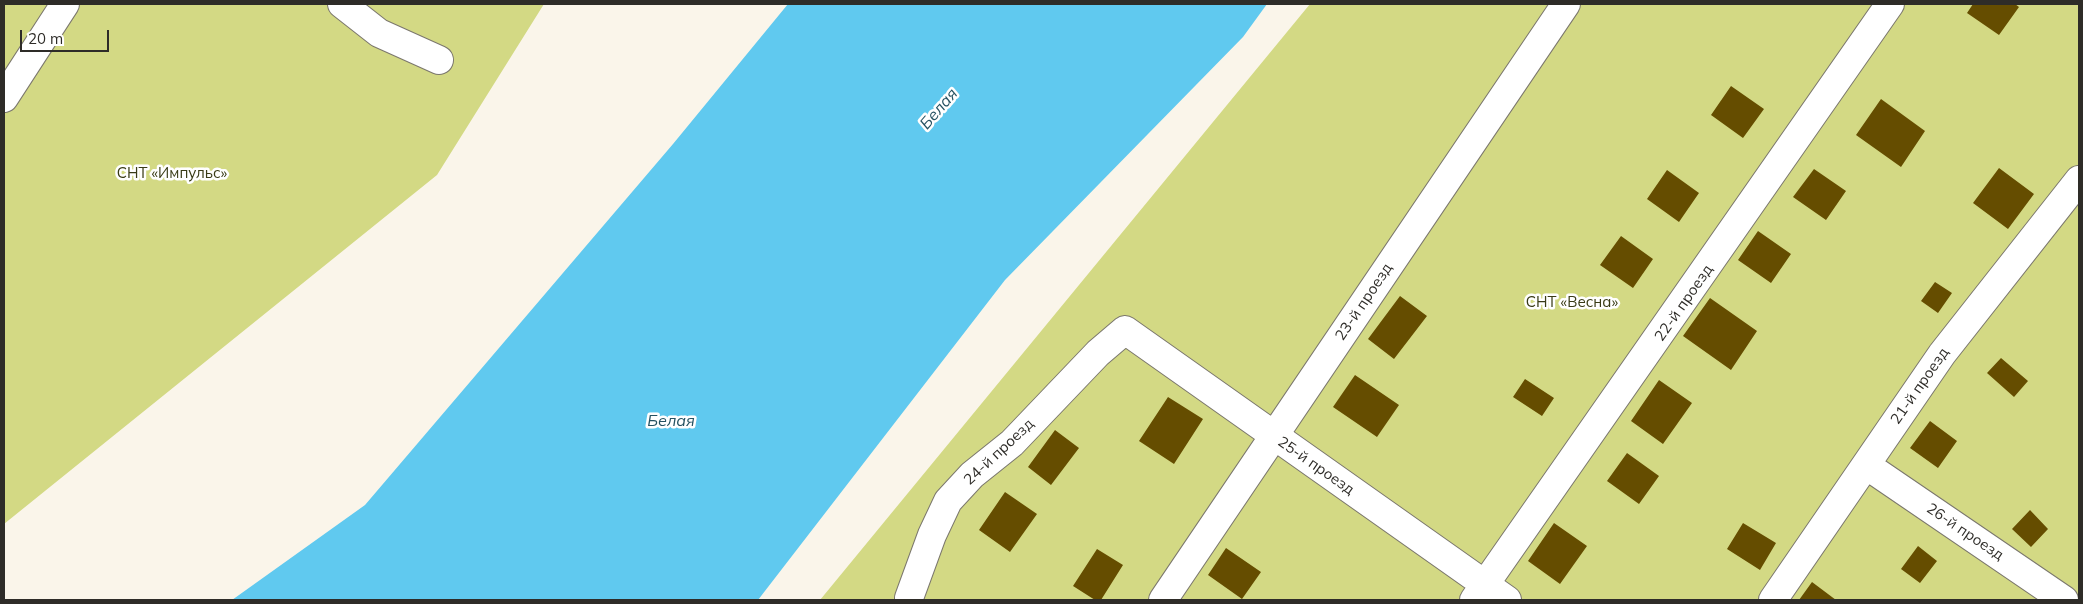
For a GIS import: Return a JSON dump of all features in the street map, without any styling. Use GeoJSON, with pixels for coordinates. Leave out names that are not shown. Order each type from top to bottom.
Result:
{"type":"FeatureCollection","features":[{"type":"Feature","properties":{"kind":"street"},"geometry":{"type":"LineString","coordinates":[[4,98],[65,4]]}},
{"type":"Feature","properties":{"kind":"street"},"geometry":{"type":"LineString","coordinates":[[342,4],[380,33],[439,60]]}},
{"type":"Feature","properties":{"kind":"street","name":"23-й проезд"},"geometry":{"type":"LineString","coordinates":[[1163,600],[1566,4]]}},
{"type":"Feature","properties":{"kind":"street","name":"22-й проезд"},"geometry":{"type":"LineString","coordinates":[[1480,593],[1890,4]]}},
{"type":"Feature","properties":{"kind":"street","name":"21-й проезд"},"geometry":{"type":"LineString","coordinates":[[1773,600],[1942,354],[2079,180]]}},
{"type":"Feature","properties":{"kind":"street","name":"25-й проезд"},"geometry":{"type":"LineString","coordinates":[[1125,330],[1273,436],[1480,593],[1507,600]]}},
{"type":"Feature","properties":{"kind":"street","name":"24-й проезд"},"geometry":{"type":"LineString","coordinates":[[910,598],[932,535],[948,501],[972,475],[1012,443],[1098,353],[1125,330]]}},
{"type":"Feature","properties":{"kind":"street","name":"26-й проезд"},"geometry":{"type":"LineString","coordinates":[[1866,464],[2064,600]]}},
{"type":"Feature","properties":{"kind":"green space","name":"СНТ «Импульс»"},"geometry":{"type":"Polygon","coordinates":[[[4,4],[544,4],[437,175],[4,524],[4,4]]]}},
{"type":"Feature","properties":{"kind":"green space","name":"СНТ «Весна»"},"geometry":{"type":"Polygon","coordinates":[[[1310,4],[2079,4],[2079,600],[820,600],[1310,4]]]}},
{"type":"Feature","properties":{"kind":"water","name":"Белая"},"geometry":{"type":"Polygon","coordinates":[[[788,4],[1267,4],[1243,37],[1005,280],[758,600],[232,600],[365,505],[673,144],[788,4]]]}},
{"type":"Feature","properties":{"kind":"building"},"geometry":{"type":"Polygon","coordinates":[[[1973,4],[2015,4],[2019,7],[1999,35],[1967,13],[1973,4]]]}},
{"type":"Feature","properties":{"kind":"building"},"geometry":{"type":"Polygon","coordinates":[[[1731,86],[1764,109],[1743,138],[1711,115],[1731,86]]]}},
{"type":"Feature","properties":{"kind":"building"},"geometry":{"type":"Polygon","coordinates":[[[1881,99],[1925,131],[1901,167],[1856,135],[1881,99]]]}},
{"type":"Feature","properties":{"kind":"building"},"geometry":{"type":"Polygon","coordinates":[[[1999,168],[2034,194],[2008,229],[1973,203],[1999,168]]]}},
{"type":"Feature","properties":{"kind":"building"},"geometry":{"type":"Polygon","coordinates":[[[1814,169],[1846,191],[1826,220],[1793,197],[1814,169]]]}},
{"type":"Feature","properties":{"kind":"building"},"geometry":{"type":"Polygon","coordinates":[[[1667,170],[1699,193],[1679,222],[1647,199],[1667,170]]]}},
{"type":"Feature","properties":{"kind":"building"},"geometry":{"type":"Polygon","coordinates":[[[1758,231],[1791,254],[1771,283],[1738,260],[1758,231]]]}},
{"type":"Feature","properties":{"kind":"building"},"geometry":{"type":"Polygon","coordinates":[[[1621,236],[1653,259],[1633,288],[1600,265],[1621,236]]]}},
{"type":"Feature","properties":{"kind":"building"},"geometry":{"type":"Polygon","coordinates":[[[1935,282],[1952,293],[1938,313],[1921,301],[1935,282]]]}},
{"type":"Feature","properties":{"kind":"building"},"geometry":{"type":"Polygon","coordinates":[[[1400,296],[1427,316],[1394,359],[1368,339],[1400,296]]]}},
{"type":"Feature","properties":{"kind":"building"},"geometry":{"type":"Polygon","coordinates":[[[1710,298],[1757,331],[1731,370],[1683,336],[1710,298]]]}},
{"type":"Feature","properties":{"kind":"building"},"geometry":{"type":"Polygon","coordinates":[[[2001,358],[2028,381],[2014,397],[1987,373],[2001,358]]]}},
{"type":"Feature","properties":{"kind":"building"},"geometry":{"type":"Polygon","coordinates":[[[1355,375],[1399,405],[1377,437],[1333,407],[1355,375]]]}},
{"type":"Feature","properties":{"kind":"building"},"geometry":{"type":"Polygon","coordinates":[[[1525,379],[1554,398],[1542,416],[1513,397],[1525,379]]]}},
{"type":"Feature","properties":{"kind":"building"},"geometry":{"type":"Polygon","coordinates":[[[1659,380],[1692,403],[1663,444],[1631,421],[1659,380]]]}},
{"type":"Feature","properties":{"kind":"building"},"geometry":{"type":"Polygon","coordinates":[[[1168,397],[1203,419],[1174,464],[1139,441],[1168,397]]]}},
{"type":"Feature","properties":{"kind":"building"},"geometry":{"type":"Polygon","coordinates":[[[1930,421],[1957,441],[1938,468],[1910,448],[1930,421]]]}},
{"type":"Feature","properties":{"kind":"building"},"geometry":{"type":"Polygon","coordinates":[[[1055,430],[1079,448],[1051,485],[1028,467],[1055,430]]]}},
{"type":"Feature","properties":{"kind":"building"},"geometry":{"type":"Polygon","coordinates":[[[1627,453],[1659,476],[1639,504],[1607,481],[1627,453]]]}},
{"type":"Feature","properties":{"kind":"building"},"geometry":{"type":"Polygon","coordinates":[[[1005,492],[1037,514],[1010,552],[979,530],[1005,492]]]}},
{"type":"Feature","properties":{"kind":"building"},"geometry":{"type":"Polygon","coordinates":[[[2030,510],[2048,529],[2031,547],[2012,529],[2030,510]]]}},
{"type":"Feature","properties":{"kind":"building"},"geometry":{"type":"Polygon","coordinates":[[[1554,523],[1587,546],[1560,584],[1528,561],[1554,523]]]}},
{"type":"Feature","properties":{"kind":"building"},"geometry":{"type":"Polygon","coordinates":[[[1743,523],[1776,543],[1760,570],[1727,549],[1743,523]]]}},
{"type":"Feature","properties":{"kind":"building"},"geometry":{"type":"Polygon","coordinates":[[[1918,546],[1937,561],[1920,583],[1901,569],[1918,546]]]}},
{"type":"Feature","properties":{"kind":"building"},"geometry":{"type":"Polygon","coordinates":[[[1226,548],[1261,572],[1242,599],[1208,575],[1226,548]]]}},
{"type":"Feature","properties":{"kind":"building"},"geometry":{"type":"Polygon","coordinates":[[[1097,549],[1123,565],[1101,600],[1095,600],[1073,586],[1097,549]]]}},
{"type":"Feature","properties":{"kind":"building"},"geometry":{"type":"Polygon","coordinates":[[[1812,582],[1836,600],[1799,600],[1812,582]]]}}]}
